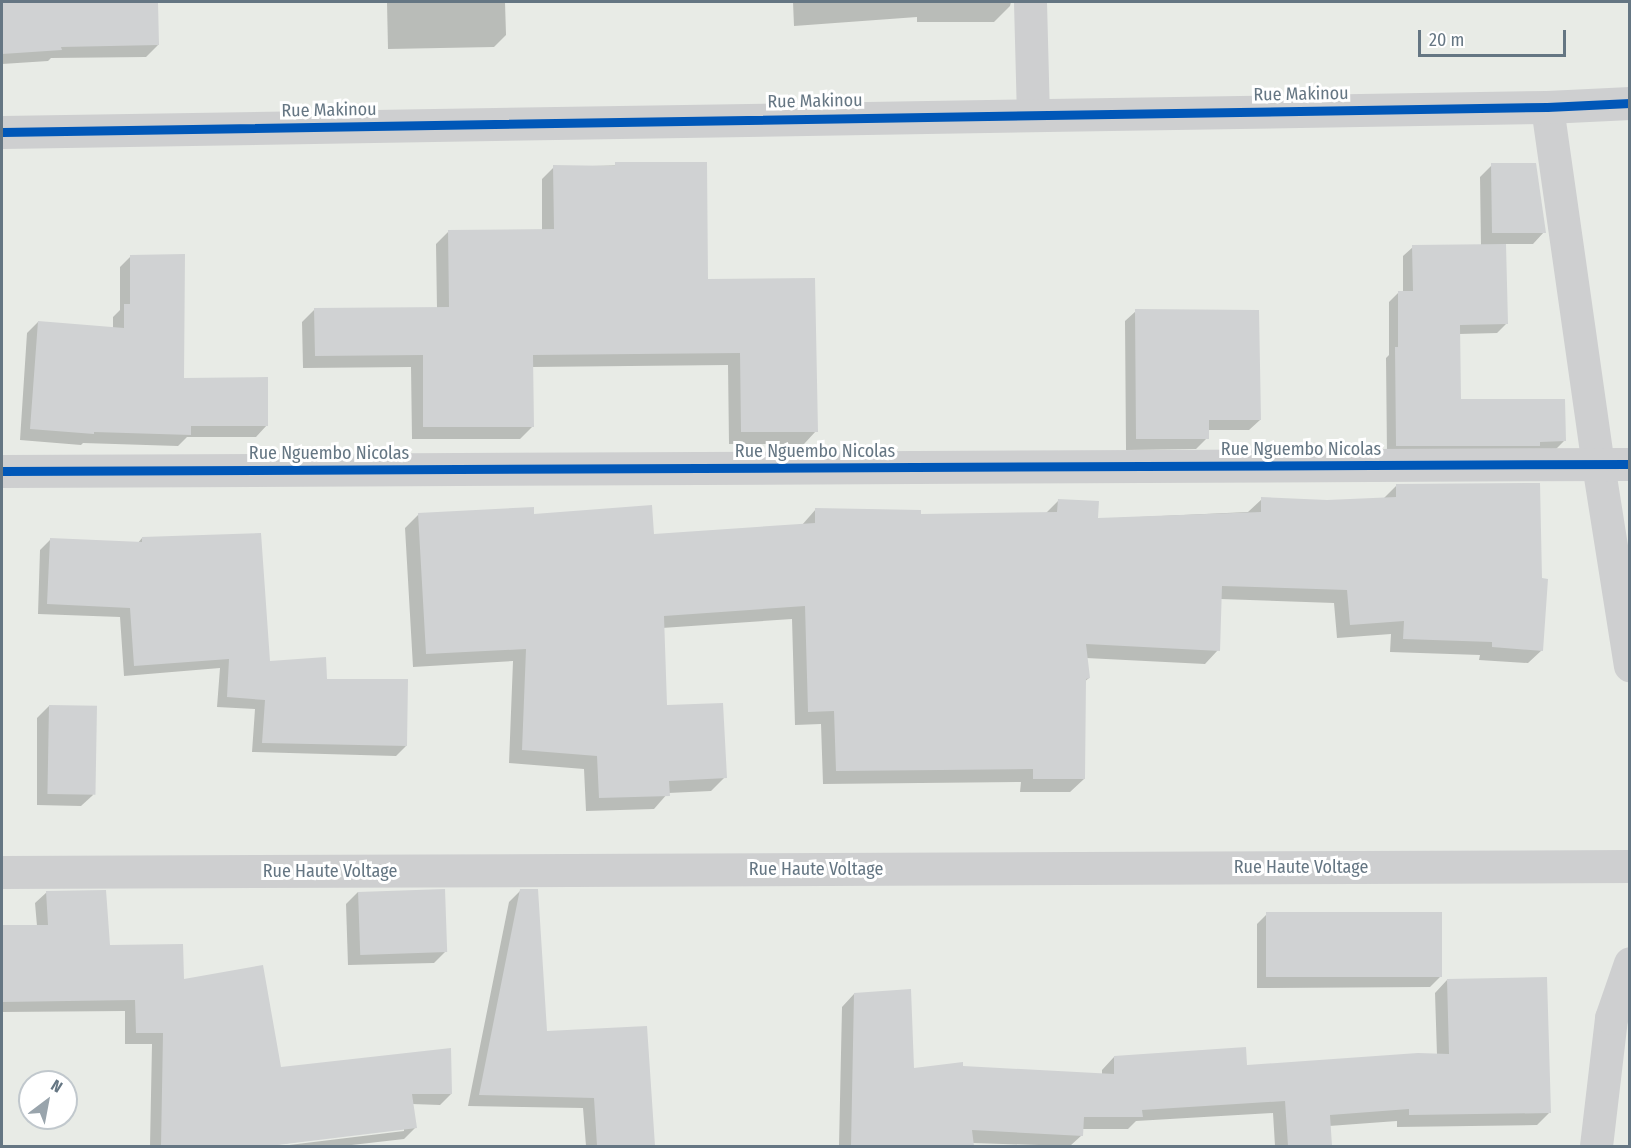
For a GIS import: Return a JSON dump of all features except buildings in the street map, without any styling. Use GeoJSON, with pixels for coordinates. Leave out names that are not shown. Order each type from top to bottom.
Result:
{"type":"FeatureCollection","features":[{"type":"Feature","properties":{"kind":"street"},"geometry":{"type":"LineString","coordinates":[[1030,2],[1033,114]]}},
{"type":"Feature","properties":{"kind":"street","name":"Rue Makinou"},"geometry":{"type":"LineString","coordinates":[[2,132],[1547,107],[1629,103]]}},
{"type":"Feature","properties":{"kind":"street"},"geometry":{"type":"LineString","coordinates":[[1547,107],[1614,464],[1629,665]]}},
{"type":"Feature","properties":{"kind":"street","name":"Rue Nguembo Nicolas"},"geometry":{"type":"LineString","coordinates":[[2,471],[1614,464]]}},
{"type":"Feature","properties":{"kind":"street","name":"Rue Haute Voltage"},"geometry":{"type":"LineString","coordinates":[[2,872],[1629,866]]}},
{"type":"Feature","properties":{"kind":"street"},"geometry":{"type":"LineString","coordinates":[[1596,1146],[1611,1018],[1629,963]]}},
{"type":"Feature","properties":{"kind":"shaded area"},"geometry":{"type":"Polygon","coordinates":[[[2,2],[1629,2],[1629,1146],[2,1146],[2,2]]]}},
{"type":"Feature","properties":{"kind":"cycle path"},"geometry":{"type":"LineString","coordinates":[[2,132],[1547,107],[1630,103]]}},
{"type":"Feature","properties":{"kind":"cycle path"},"geometry":{"type":"LineString","coordinates":[[2,471],[1630,464]]}}]}
